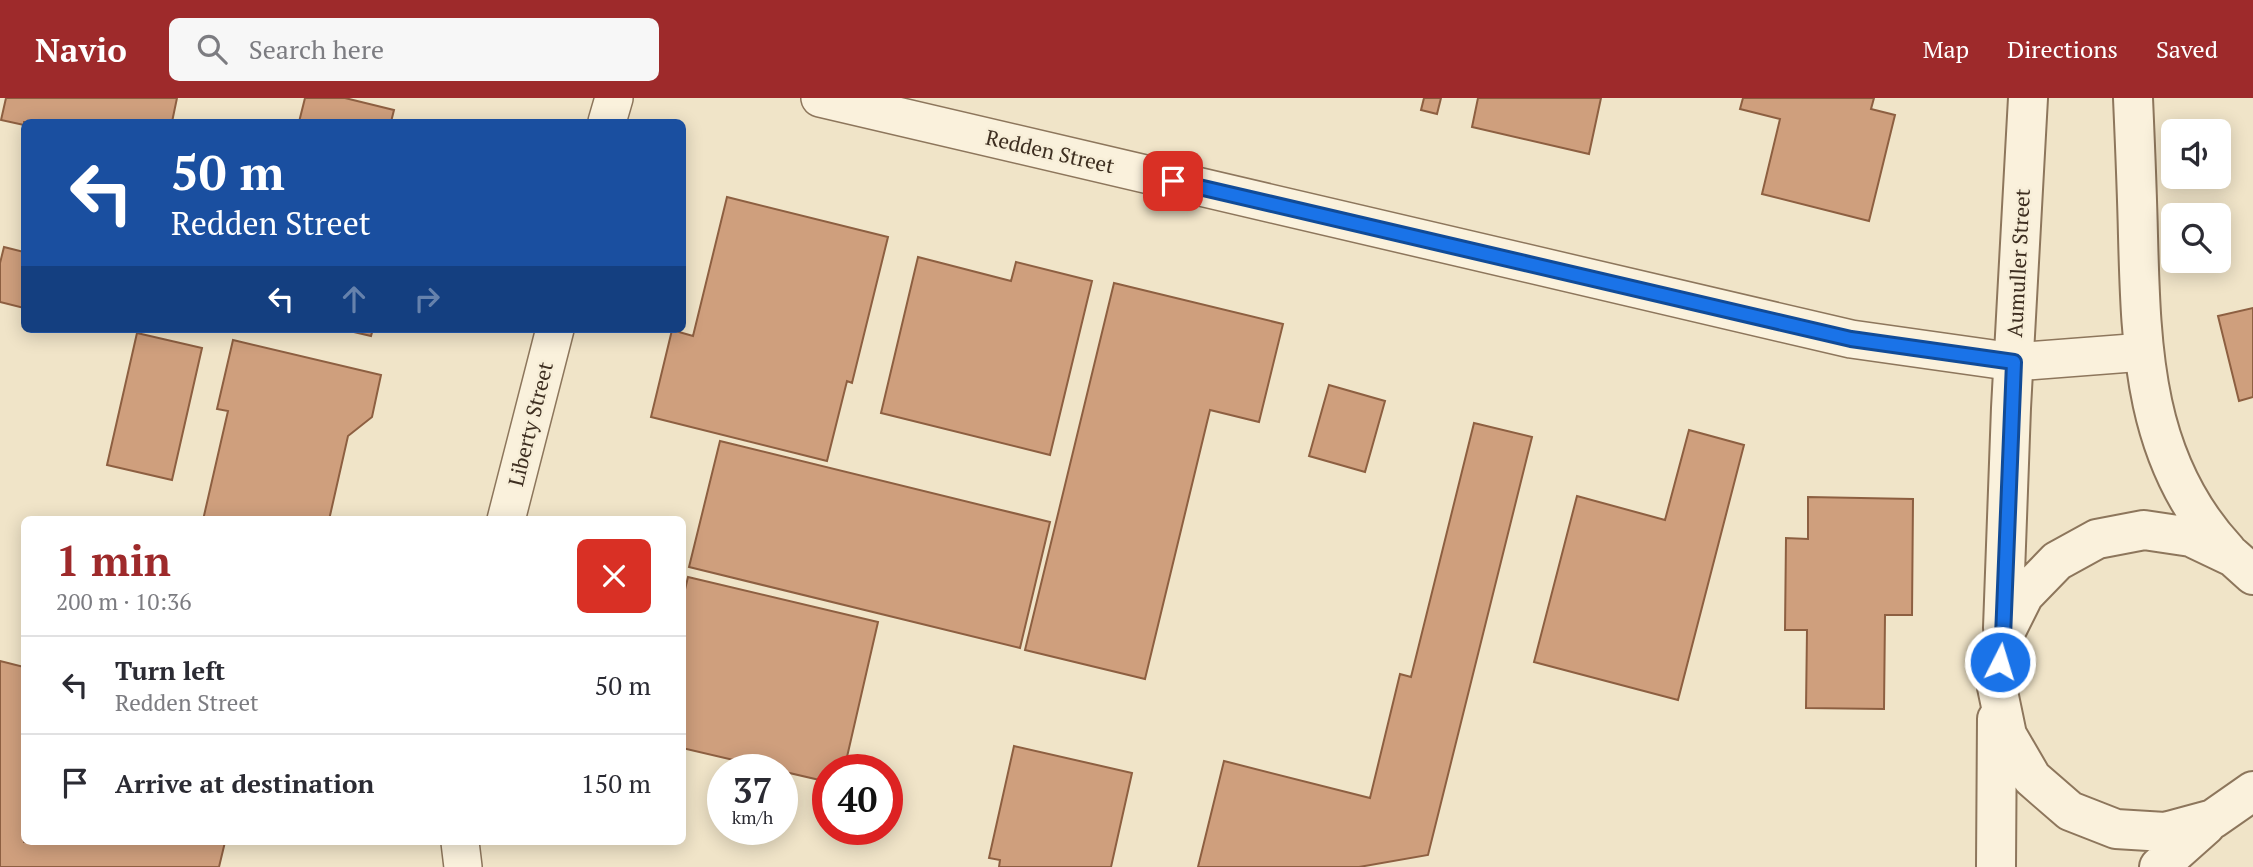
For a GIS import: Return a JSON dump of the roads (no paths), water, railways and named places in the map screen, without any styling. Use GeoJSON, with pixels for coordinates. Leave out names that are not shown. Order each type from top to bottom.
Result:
{"type":"FeatureCollection","features":[{"type":"Feature","properties":{"kind":"street"},"geometry":{"type":"LineString","coordinates":[[608,119],[614,98]]}},
{"type":"Feature","properties":{"kind":"street","name":"Redden Street"},"geometry":{"type":"LineString","coordinates":[[820,98],[1851,339],[2014,362],[2144,352]]}},
{"type":"Feature","properties":{"kind":"street","name":"Aumuller Street"},"geometry":{"type":"LineString","coordinates":[[2003,637],[2028,98]]}},
{"type":"Feature","properties":{"kind":"street"},"geometry":{"type":"LineString","coordinates":[[2133,98],[2139,296],[2151,403],[2164,446],[2186,496],[2208,531],[2243,566]]}},
{"type":"Feature","properties":{"kind":"street","name":"Liberty Street"},"geometry":{"type":"LineString","coordinates":[[507,516],[554,333]]}},
{"type":"Feature","properties":{"kind":"street"},"geometry":{"type":"LineString","coordinates":[[1996,867],[1997,687],[2003,637],[2024,594],[2056,561],[2098,539],[2144,530],[2190,537],[2243,566]]}},
{"type":"Feature","properties":{"kind":"street"},"geometry":{"type":"LineString","coordinates":[[1997,687],[2007,735],[2032,778],[2070,811],[2116,829],[2165,832],[2213,819]]}},
{"type":"Feature","properties":{"kind":"street"},"geometry":{"type":"LineString","coordinates":[[2159,867],[2213,819],[2253,791]]}},
{"type":"Feature","properties":{"kind":"street"},"geometry":{"type":"LineString","coordinates":[[460,845],[463,867]]}}]}
